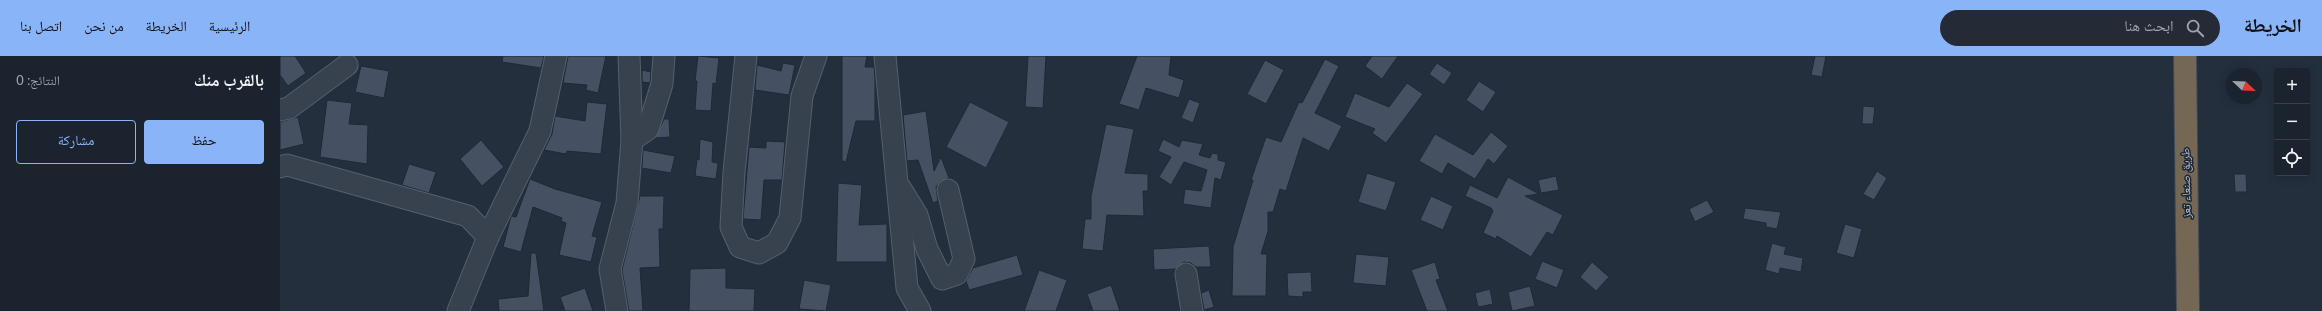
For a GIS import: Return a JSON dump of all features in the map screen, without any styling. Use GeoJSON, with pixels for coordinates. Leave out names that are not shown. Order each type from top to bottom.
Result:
{"type":"FeatureCollection","features":[{"type":"Feature","properties":{"kind":"highway","name":"طريق صنعاء تعز"},"geometry":{"type":"LineString","coordinates":[[2185,56],[2188,311]]}},
{"type":"Feature","properties":{"kind":"street"},"geometry":{"type":"LineString","coordinates":[[458,311],[488,237],[540,131],[556,56]]}},
{"type":"Feature","properties":{"kind":"street"},"geometry":{"type":"LineString","coordinates":[[632,140],[648,129],[662,84],[664,56]]}},
{"type":"Feature","properties":{"kind":"street"},"geometry":{"type":"LineString","coordinates":[[746,56],[734,172],[731,227],[740,247],[759,253],[777,243],[790,218],[802,96],[816,56]]}},
{"type":"Feature","properties":{"kind":"street"},"geometry":{"type":"LineString","coordinates":[[885,56],[908,288],[920,311]]}},
{"type":"Feature","properties":{"kind":"street"},"geometry":{"type":"LineString","coordinates":[[617,311],[610,269],[627,203],[632,140],[627,61]]}},
{"type":"Feature","properties":{"kind":"street"},"geometry":{"type":"LineString","coordinates":[[280,110],[289,108],[347,65]]}},
{"type":"Feature","properties":{"kind":"street"},"geometry":{"type":"LineString","coordinates":[[280,167],[287,165],[468,216],[488,237]]}},
{"type":"Feature","properties":{"kind":"street"},"geometry":{"type":"LineString","coordinates":[[898,185],[917,215],[927,249],[942,279],[958,274],[964,259],[948,190]]}},
{"type":"Feature","properties":{"kind":"street"},"geometry":{"type":"LineString","coordinates":[[1186,274],[1192,311]]}},
{"type":"Feature","properties":{"kind":"building"},"geometry":{"type":"Polygon","coordinates":[[[280,56],[295,56],[306,73],[288,86],[280,75],[280,56]]]}},
{"type":"Feature","properties":{"kind":"building"},"geometry":{"type":"Polygon","coordinates":[[[503,56],[544,56],[541,68],[502,62],[503,56]]]}},
{"type":"Feature","properties":{"kind":"building"},"geometry":{"type":"Polygon","coordinates":[[[568,56],[606,56],[598,93],[586,90],[587,85],[563,83],[568,56]]]}},
{"type":"Feature","properties":{"kind":"building"},"geometry":{"type":"Polygon","coordinates":[[[698,56],[719,58],[716,84],[713,83],[711,111],[695,110],[697,81],[695,81],[698,56]]]}},
{"type":"Feature","properties":{"kind":"building"},"geometry":{"type":"Polygon","coordinates":[[[842,56],[867,56],[865,67],[874,67],[875,79],[875,121],[856,121],[846,162],[842,161],[842,56]]]}},
{"type":"Feature","properties":{"kind":"building"},"geometry":{"type":"Polygon","coordinates":[[[1028,56],[1046,56],[1043,108],[1025,107],[1028,56]]]}},
{"type":"Feature","properties":{"kind":"building"},"geometry":{"type":"Polygon","coordinates":[[[1137,56],[1171,56],[1169,75],[1184,80],[1179,98],[1146,88],[1139,110],[1119,104],[1137,56]]]}},
{"type":"Feature","properties":{"kind":"building"},"geometry":{"type":"Polygon","coordinates":[[[1372,56],[1398,56],[1382,79],[1365,66],[1372,56]]]}},
{"type":"Feature","properties":{"kind":"building"},"geometry":{"type":"Polygon","coordinates":[[[1815,56],[1826,56],[1822,77],[1811,75],[1815,56]]]}},
{"type":"Feature","properties":{"kind":"building"},"geometry":{"type":"Polygon","coordinates":[[[1325,59],[1339,66],[1315,113],[1342,126],[1329,151],[1303,138],[1286,191],[1280,189],[1273,212],[1268,212],[1268,231],[1261,254],[1267,254],[1266,296],[1232,296],[1233,247],[1253,180],[1251,180],[1266,137],[1281,142],[1299,102],[1302,103],[1325,59]]]}},
{"type":"Feature","properties":{"kind":"building"},"geometry":{"type":"Polygon","coordinates":[[[1265,60],[1284,70],[1266,104],[1247,94],[1265,60]]]}},
{"type":"Feature","properties":{"kind":"building"},"geometry":{"type":"Polygon","coordinates":[[[783,63],[795,65],[789,95],[755,90],[757,65],[781,71],[783,63]]]}},
{"type":"Feature","properties":{"kind":"building"},"geometry":{"type":"Polygon","coordinates":[[[1437,63],[1452,73],[1444,85],[1429,74],[1437,63]]]}},
{"type":"Feature","properties":{"kind":"building"},"geometry":{"type":"Polygon","coordinates":[[[361,66],[389,71],[384,98],[355,92],[361,66]]]}},
{"type":"Feature","properties":{"kind":"building"},"geometry":{"type":"Polygon","coordinates":[[[642,70],[651,72],[650,83],[642,82],[642,70]]]}},
{"type":"Feature","properties":{"kind":"building"},"geometry":{"type":"Polygon","coordinates":[[[1479,81],[1496,92],[1483,112],[1466,100],[1479,81]]]}},
{"type":"Feature","properties":{"kind":"building"},"geometry":{"type":"Polygon","coordinates":[[[1407,83],[1423,94],[1386,143],[1372,133],[1375,129],[1345,117],[1355,93],[1389,107],[1407,83]]]}},
{"type":"Feature","properties":{"kind":"building"},"geometry":{"type":"Polygon","coordinates":[[[1189,99],[1200,103],[1193,123],[1181,118],[1189,99]]]}},
{"type":"Feature","properties":{"kind":"building"},"geometry":{"type":"Polygon","coordinates":[[[327,100],[352,103],[349,124],[368,125],[367,164],[320,157],[327,100]]]}},
{"type":"Feature","properties":{"kind":"building"},"geometry":{"type":"Polygon","coordinates":[[[587,102],[607,104],[601,154],[567,151],[566,154],[544,150],[552,134],[555,116],[585,121],[587,102]]]}},
{"type":"Feature","properties":{"kind":"building"},"geometry":{"type":"Polygon","coordinates":[[[970,102],[1009,122],[986,168],[946,147],[970,102]]]}},
{"type":"Feature","properties":{"kind":"building"},"geometry":{"type":"Polygon","coordinates":[[[1863,106],[1875,107],[1873,124],[1862,124],[1863,106]]]}},
{"type":"Feature","properties":{"kind":"building"},"geometry":{"type":"Polygon","coordinates":[[[926,111],[934,171],[941,157],[949,178],[940,182],[936,187],[938,201],[933,203],[918,160],[907,161],[903,115],[926,111]]]}},
{"type":"Feature","properties":{"kind":"building"},"geometry":{"type":"Polygon","coordinates":[[[298,117],[304,144],[280,150],[280,122],[298,117]]]}},
{"type":"Feature","properties":{"kind":"building"},"geometry":{"type":"Polygon","coordinates":[[[664,119],[669,119],[670,137],[655,138],[664,119]]]}},
{"type":"Feature","properties":{"kind":"building"},"geometry":{"type":"Polygon","coordinates":[[[1106,124],[1134,129],[1125,173],[1148,174],[1148,191],[1143,191],[1144,216],[1107,215],[1103,251],[1082,249],[1085,219],[1091,219],[1091,196],[1106,124]]]}},
{"type":"Feature","properties":{"kind":"building"},"geometry":{"type":"Polygon","coordinates":[[[1491,132],[1508,146],[1494,164],[1488,159],[1475,179],[1448,163],[1442,174],[1419,161],[1435,134],[1473,155],[1491,132]]]}},
{"type":"Feature","properties":{"kind":"building"},"geometry":{"type":"Polygon","coordinates":[[[700,139],[713,142],[712,162],[718,163],[716,179],[695,176],[697,159],[699,160],[700,139]]]}},
{"type":"Feature","properties":{"kind":"building"},"geometry":{"type":"Polygon","coordinates":[[[1163,139],[1179,147],[1182,140],[1203,144],[1199,155],[1210,158],[1212,153],[1218,154],[1218,160],[1226,162],[1221,180],[1215,178],[1211,208],[1183,204],[1185,189],[1201,191],[1207,170],[1184,162],[1171,185],[1159,177],[1171,157],[1158,151],[1163,139]]]}},
{"type":"Feature","properties":{"kind":"building"},"geometry":{"type":"Polygon","coordinates":[[[481,140],[504,167],[482,186],[460,159],[481,140]]]}},
{"type":"Feature","properties":{"kind":"building"},"geometry":{"type":"Polygon","coordinates":[[[766,141],[785,142],[782,180],[764,180],[761,220],[743,219],[749,147],[766,148],[766,141]]]}},
{"type":"Feature","properties":{"kind":"building"},"geometry":{"type":"Polygon","coordinates":[[[643,150],[675,156],[671,173],[642,168],[643,150]]]}},
{"type":"Feature","properties":{"kind":"building"},"geometry":{"type":"Polygon","coordinates":[[[409,164],[436,172],[429,193],[402,185],[409,164]]]}},
{"type":"Feature","properties":{"kind":"building"},"geometry":{"type":"Polygon","coordinates":[[[1877,171],[1887,178],[1874,200],[1863,194],[1877,171]]]}},
{"type":"Feature","properties":{"kind":"building"},"geometry":{"type":"Polygon","coordinates":[[[1367,173],[1396,182],[1386,211],[1358,202],[1367,173]]]}},
{"type":"Feature","properties":{"kind":"building"},"geometry":{"type":"Polygon","coordinates":[[[2234,174],[2246,174],[2247,192],[2235,192],[2234,174]]]}},
{"type":"Feature","properties":{"kind":"building"},"geometry":{"type":"Polygon","coordinates":[[[1556,176],[1559,190],[1541,193],[1538,180],[1556,176]]]}},
{"type":"Feature","properties":{"kind":"building"},"geometry":{"type":"Polygon","coordinates":[[[1508,177],[1539,194],[1525,196],[1563,215],[1553,235],[1547,232],[1531,257],[1497,236],[1496,239],[1483,233],[1493,211],[1491,208],[1465,196],[1470,185],[1497,198],[1508,177]]]}},
{"type":"Feature","properties":{"kind":"building"},"geometry":{"type":"Polygon","coordinates":[[[530,179],[555,189],[602,202],[592,236],[597,237],[591,262],[559,255],[566,223],[561,221],[562,218],[533,207],[521,252],[503,247],[511,216],[516,217],[530,179]]]}},
{"type":"Feature","properties":{"kind":"building"},"geometry":{"type":"Polygon","coordinates":[[[838,183],[862,185],[859,225],[887,224],[887,262],[836,262],[838,183]]]}},
{"type":"Feature","properties":{"kind":"building"},"geometry":{"type":"Polygon","coordinates":[[[640,196],[664,196],[663,229],[659,229],[660,267],[640,268],[643,311],[629,311],[622,270],[640,196]]]}},
{"type":"Feature","properties":{"kind":"building"},"geometry":{"type":"Polygon","coordinates":[[[1431,196],[1453,206],[1443,230],[1420,220],[1431,196]]]}},
{"type":"Feature","properties":{"kind":"building"},"geometry":{"type":"Polygon","coordinates":[[[1707,200],[1714,212],[1695,222],[1689,209],[1707,200]]]}},
{"type":"Feature","properties":{"kind":"building"},"geometry":{"type":"Polygon","coordinates":[[[1745,208],[1781,212],[1777,229],[1766,227],[1766,223],[1743,219],[1745,208]]]}},
{"type":"Feature","properties":{"kind":"building"},"geometry":{"type":"Polygon","coordinates":[[[1845,224],[1862,229],[1854,258],[1836,253],[1845,224]]]}},
{"type":"Feature","properties":{"kind":"building"},"geometry":{"type":"Polygon","coordinates":[[[1772,243],[1786,247],[1784,254],[1803,258],[1801,272],[1780,268],[1779,274],[1765,270],[1772,243]]]}},
{"type":"Feature","properties":{"kind":"building"},"geometry":{"type":"Polygon","coordinates":[[[1209,246],[1211,267],[1196,267],[1191,263],[1184,262],[1176,269],[1154,270],[1153,249],[1209,246]]]}},
{"type":"Feature","properties":{"kind":"building"},"geometry":{"type":"Polygon","coordinates":[[[531,253],[536,253],[544,311],[499,311],[498,299],[528,296],[531,253]]]}},
{"type":"Feature","properties":{"kind":"building"},"geometry":{"type":"Polygon","coordinates":[[[1356,254],[1389,257],[1386,286],[1353,283],[1356,254]]]}},
{"type":"Feature","properties":{"kind":"building"},"geometry":{"type":"Polygon","coordinates":[[[1017,255],[1023,275],[969,290],[966,281],[973,268],[1017,255]]]}},
{"type":"Feature","properties":{"kind":"building"},"geometry":{"type":"Polygon","coordinates":[[[1542,261],[1564,270],[1557,288],[1535,279],[1542,261]]]}},
{"type":"Feature","properties":{"kind":"building"},"geometry":{"type":"Polygon","coordinates":[[[1435,262],[1440,279],[1436,280],[1448,311],[1427,311],[1411,270],[1435,262]]]}},
{"type":"Feature","properties":{"kind":"building"},"geometry":{"type":"Polygon","coordinates":[[[1592,262],[1609,277],[1596,291],[1580,277],[1592,262]]]}},
{"type":"Feature","properties":{"kind":"building"},"geometry":{"type":"Polygon","coordinates":[[[726,268],[726,288],[755,289],[754,311],[689,311],[690,269],[726,268]]]}},
{"type":"Feature","properties":{"kind":"building"},"geometry":{"type":"Polygon","coordinates":[[[1039,270],[1067,280],[1056,311],[1024,311],[1039,270]]]}},
{"type":"Feature","properties":{"kind":"building"},"geometry":{"type":"Polygon","coordinates":[[[1311,272],[1312,292],[1303,292],[1303,297],[1288,296],[1287,273],[1311,272]]]}},
{"type":"Feature","properties":{"kind":"building"},"geometry":{"type":"Polygon","coordinates":[[[804,280],[831,285],[826,311],[799,309],[804,280]]]}},
{"type":"Feature","properties":{"kind":"building"},"geometry":{"type":"Polygon","coordinates":[[[1111,285],[1120,311],[1093,311],[1087,294],[1111,285]]]}},
{"type":"Feature","properties":{"kind":"building"},"geometry":{"type":"Polygon","coordinates":[[[1530,286],[1535,306],[1512,311],[1508,292],[1530,286]]]}},
{"type":"Feature","properties":{"kind":"building"},"geometry":{"type":"Polygon","coordinates":[[[585,288],[593,311],[565,311],[560,297],[585,288]]]}},
{"type":"Feature","properties":{"kind":"building"},"geometry":{"type":"Polygon","coordinates":[[[1490,289],[1493,304],[1478,307],[1475,293],[1490,289]]]}},
{"type":"Feature","properties":{"kind":"building"},"geometry":{"type":"Polygon","coordinates":[[[1209,290],[1214,307],[1204,310],[1201,293],[1209,290]]]}}]}
